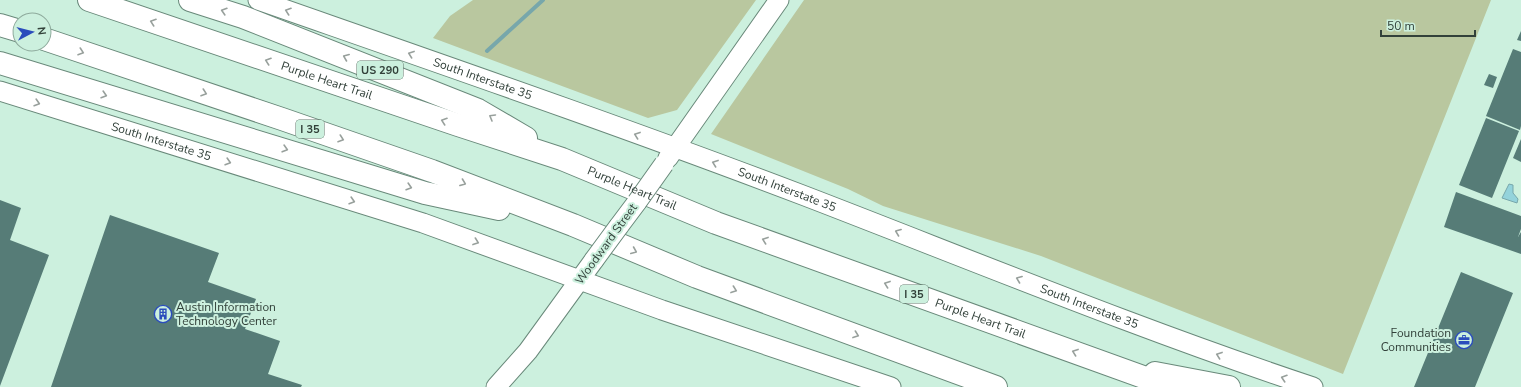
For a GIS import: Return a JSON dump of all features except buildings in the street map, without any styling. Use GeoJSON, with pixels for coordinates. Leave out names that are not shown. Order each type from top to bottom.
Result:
{"type":"FeatureCollection","features":[{"type":"Feature","properties":{"kind":"highway","name":"Purple Heart Trail"},"geometry":{"type":"LineString","coordinates":[[90,0],[436,118],[562,158],[716,223],[1171,387]]}},
{"type":"Feature","properties":{"kind":"highway","name":"US 290"},"geometry":{"type":"LineString","coordinates":[[190,0],[243,17],[478,110],[562,158]]}},
{"type":"Feature","properties":{"kind":"highway"},"geometry":{"type":"LineString","coordinates":[[0,25],[12,29]]}},
{"type":"Feature","properties":{"kind":"highway","name":"I 35"},"geometry":{"type":"LineString","coordinates":[[52,42],[432,171],[573,225],[697,277],[996,387]]}},
{"type":"Feature","properties":{"kind":"highway"},"geometry":{"type":"LineString","coordinates":[[0,63],[425,193],[573,225]]}},
{"type":"Feature","properties":{"kind":"highway"},"geometry":{"type":"LineString","coordinates":[[1112,366],[1229,387]]}},
{"type":"Feature","properties":{"kind":"main road","name":"South Interstate 35"},"geometry":{"type":"LineString","coordinates":[[258,0],[819,201],[1125,320],[1256,368],[1313,387]]}},
{"type":"Feature","properties":{"kind":"main road","name":"Woodward Street"},"geometry":{"type":"LineString","coordinates":[[496,387],[528,351],[664,164],[780,0]]}},
{"type":"Feature","properties":{"kind":"main road","name":"South Interstate 35"},"geometry":{"type":"LineString","coordinates":[[0,91],[424,223],[579,280],[891,387]]}},
{"type":"Feature","properties":{"kind":"green space"},"geometry":{"type":"Polygon","coordinates":[[[473,0],[756,0],[677,110],[648,118],[433,38],[450,16],[473,0]]]}},
{"type":"Feature","properties":{"kind":"green space"},"geometry":{"type":"Polygon","coordinates":[[[804,0],[1491,0],[1343,374],[1041,256],[883,206],[848,189],[711,134],[804,0]]]}},
{"type":"Feature","properties":{"kind":"water"},"geometry":{"type":"Polygon","coordinates":[[[1509,184],[1513,185],[1513,193],[1518,199],[1517,203],[1502,198],[1509,184]]]}},
{"type":"Feature","properties":{"kind":"waterway"},"geometry":{"type":"LineString","coordinates":[[487,51],[543,0]]}},
{"type":"Feature","properties":{"kind":"place","name":"Austin Information Technology Center"},"geometry":{"type":"Point","coordinates":[163,314]}},
{"type":"Feature","properties":{"kind":"place","name":"Foundation Communities"},"geometry":{"type":"Point","coordinates":[1464,340]}}]}
